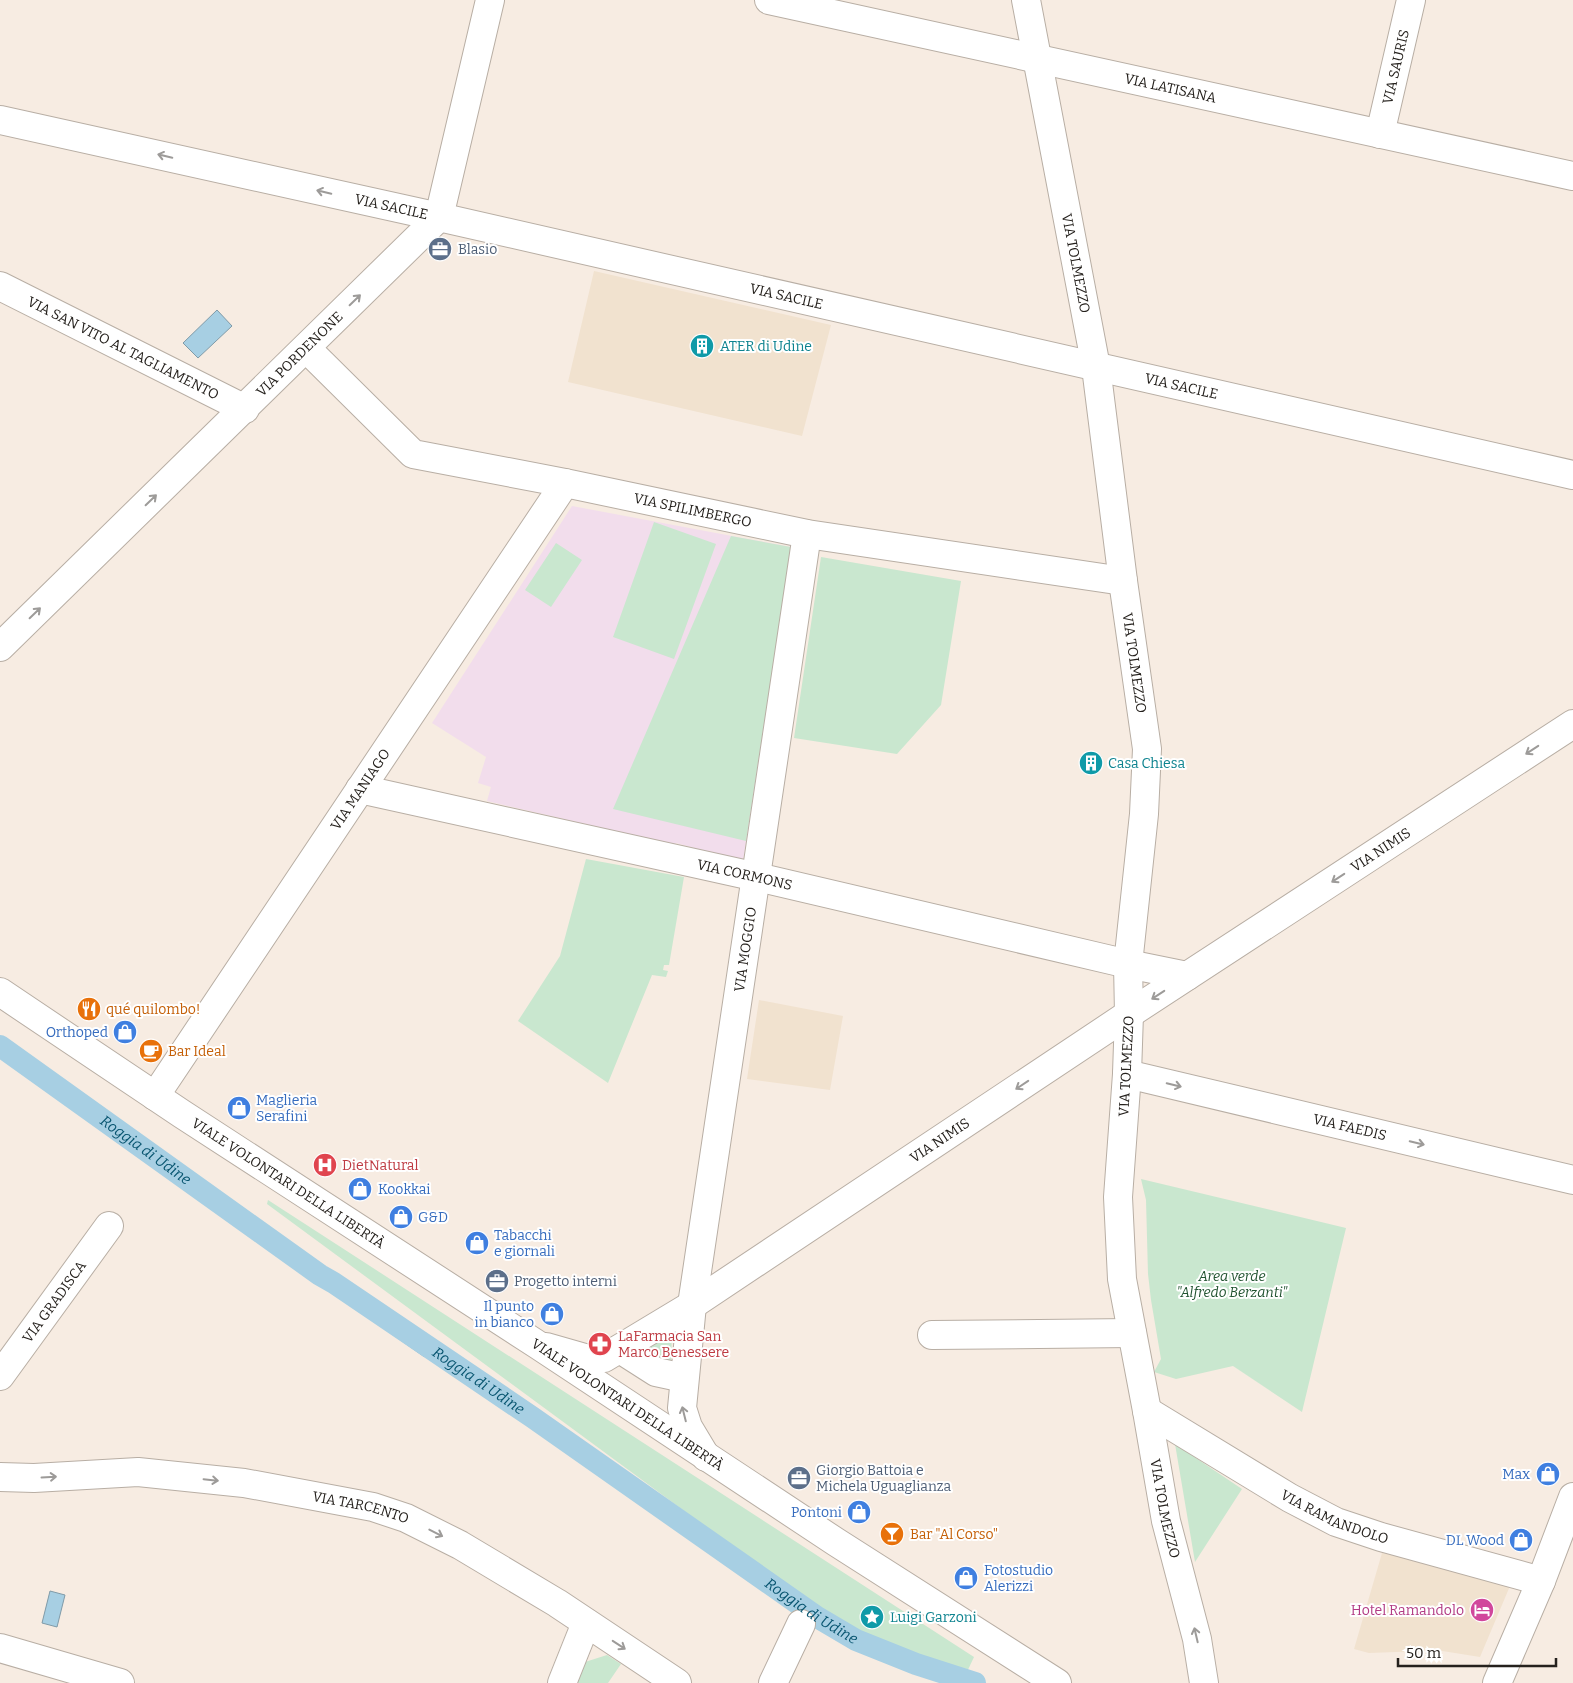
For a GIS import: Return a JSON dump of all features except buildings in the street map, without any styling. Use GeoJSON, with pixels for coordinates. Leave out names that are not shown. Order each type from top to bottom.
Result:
{"type":"FeatureCollection","features":[{"type":"Feature","properties":{"kind":"street"},"geometry":{"type":"LineString","coordinates":[[440,217],[490,0]]}},
{"type":"Feature","properties":{"kind":"street","name":"VIA LATISANA"},"geometry":{"type":"LineString","coordinates":[[769,0],[1573,176]]}},
{"type":"Feature","properties":{"kind":"street","name":"VIA TOLMEZZO"},"geometry":{"type":"LineString","coordinates":[[1026,0],[1096,367],[1147,749],[1144,814],[1128,964],[1127,1074],[1118,1197],[1122,1278],[1166,1521],[1197,1639],[1204,1683]]}},
{"type":"Feature","properties":{"kind":"street","name":"VIA SAURIS"},"geometry":{"type":"LineString","coordinates":[[1380,134],[1411,0]]}},
{"type":"Feature","properties":{"kind":"street","name":"VIA SACILE"},"geometry":{"type":"LineString","coordinates":[[0,120],[440,217],[1573,475]]}},
{"type":"Feature","properties":{"kind":"street","name":"VIA PORDENONE"},"geometry":{"type":"LineString","coordinates":[[0,647],[440,217]]}},
{"type":"Feature","properties":{"kind":"street","name":"VIA SAN VITO AL TAGLIAMENTO"},"geometry":{"type":"LineString","coordinates":[[0,286],[245,409]]}},
{"type":"Feature","properties":{"kind":"street","name":"VIA SPILIMBERGO"},"geometry":{"type":"LineString","coordinates":[[306,348],[413,454],[565,483],[807,534],[1123,580]]}},
{"type":"Feature","properties":{"kind":"street","name":"VIA MANIAGO"},"geometry":{"type":"LineString","coordinates":[[155,1096],[565,483]]}},
{"type":"Feature","properties":{"kind":"street","name":"VIA MOGGIO"},"geometry":{"type":"LineString","coordinates":[[692,1305],[807,534]]}},
{"type":"Feature","properties":{"kind":"street","name":"VIA NIMIS"},"geometry":{"type":"LineString","coordinates":[[538,1345],[595,1360],[604,1358],[620,1349],[692,1305],[1129,1014],[1573,724]]}},
{"type":"Feature","properties":{"kind":"street","name":"VIA CORMONS"},"geometry":{"type":"LineString","coordinates":[[360,789],[757,877],[1128,964]]}},
{"type":"Feature","properties":{"kind":"street"},"geometry":{"type":"LineString","coordinates":[[1128,964],[1187,976]]}},
{"type":"Feature","properties":{"kind":"street","name":"VIALE VOLONTARI DELLA LIBERTÀ"},"geometry":{"type":"LineString","coordinates":[[0,992],[155,1096],[538,1345],[706,1457],[1057,1683]]}},
{"type":"Feature","properties":{"kind":"street","name":"VIA FAEDIS"},"geometry":{"type":"LineString","coordinates":[[1127,1074],[1573,1180]]}},
{"type":"Feature","properties":{"kind":"street","name":"VIA GRADISCA"},"geometry":{"type":"LineString","coordinates":[[0,1376],[109,1226]]}},
{"type":"Feature","properties":{"kind":"street"},"geometry":{"type":"LineString","coordinates":[[692,1305],[682,1408],[688,1427],[706,1457]]}},
{"type":"Feature","properties":{"kind":"street"},"geometry":{"type":"LineString","coordinates":[[932,1334],[1132,1332]]}},
{"type":"Feature","properties":{"kind":"street"},"geometry":{"type":"LineString","coordinates":[[620,1349],[656,1372],[684,1378]]}},
{"type":"Feature","properties":{"kind":"street","name":"VIA RAMANDOLO"},"geometry":{"type":"LineString","coordinates":[[1147,1411],[1257,1478],[1336,1522],[1541,1581]]}},
{"type":"Feature","properties":{"kind":"street","name":"VIA TARCENTO"},"geometry":{"type":"LineString","coordinates":[[0,1477],[34,1478],[138,1472],[244,1483],[373,1508],[406,1518],[460,1545],[557,1603],[677,1683]]}},
{"type":"Feature","properties":{"kind":"street"},"geometry":{"type":"LineString","coordinates":[[1497,1683],[1541,1581],[1573,1497]]}},
{"type":"Feature","properties":{"kind":"street"},"geometry":{"type":"LineString","coordinates":[[562,1683],[586,1623]]}},
{"type":"Feature","properties":{"kind":"street"},"geometry":{"type":"LineString","coordinates":[[773,1683],[801,1624]]}},
{"type":"Feature","properties":{"kind":"street"},"geometry":{"type":"LineString","coordinates":[[0,1648],[120,1683]]}},
{"type":"Feature","properties":{"kind":"shaded area"},"geometry":{"type":"Polygon","coordinates":[[[594,271],[831,325],[802,436],[568,382],[594,271]]]}},
{"type":"Feature","properties":{"kind":"shaded area"},"geometry":{"type":"Polygon","coordinates":[[[572,506],[791,547],[743,861],[676,843],[675,845],[487,801],[491,787],[478,783],[486,757],[432,723],[572,506]]]}},
{"type":"Feature","properties":{"kind":"shaded area"},"geometry":{"type":"Polygon","coordinates":[[[759,1000],[843,1016],[830,1090],[747,1079],[759,1000]]]}},
{"type":"Feature","properties":{"kind":"shaded area"},"geometry":{"type":"Polygon","coordinates":[[[1382,1553],[1458,1569],[1510,1586],[1480,1657],[1436,1650],[1369,1653],[1354,1649],[1382,1553]]]}},
{"type":"Feature","properties":{"kind":"green space"},"geometry":{"type":"Polygon","coordinates":[[[654,522],[716,544],[674,659],[613,637],[654,522]]]}},
{"type":"Feature","properties":{"kind":"green space"},"geometry":{"type":"Polygon","coordinates":[[[731,536],[791,547],[746,841],[613,809],[731,536]]]}},
{"type":"Feature","properties":{"kind":"green space"},"geometry":{"type":"Polygon","coordinates":[[[556,543],[582,560],[551,607],[525,590],[556,543]]]}},
{"type":"Feature","properties":{"kind":"green space"},"geometry":{"type":"Polygon","coordinates":[[[821,557],[961,581],[941,705],[897,754],[794,738],[821,557]]]}},
{"type":"Feature","properties":{"kind":"green space"},"geometry":{"type":"Polygon","coordinates":[[[586,859],[684,877],[669,965],[664,965],[663,970],[668,971],[666,977],[652,975],[608,1083],[518,1021],[560,956],[586,859]]]}},
{"type":"Feature","properties":{"kind":"green space","name":"Area verde \"Alfredo Berzanti\""},"geometry":{"type":"Polygon","coordinates":[[[1141,1179],[1346,1228],[1302,1412],[1233,1366],[1176,1379],[1154,1372],[1161,1359],[1148,1274],[1146,1200],[1141,1179]]]}},
{"type":"Feature","properties":{"kind":"green space"},"geometry":{"type":"Polygon","coordinates":[[[268,1200],[974,1657],[966,1674],[887,1648],[846,1630],[267,1204],[268,1200]]]}},
{"type":"Feature","properties":{"kind":"green space"},"geometry":{"type":"Polygon","coordinates":[[[672,1332],[671,1362],[657,1359],[648,1348],[672,1332]]]}},
{"type":"Feature","properties":{"kind":"green space"},"geometry":{"type":"Polygon","coordinates":[[[1175,1444],[1242,1489],[1195,1562],[1175,1444]]]}},
{"type":"Feature","properties":{"kind":"green space"},"geometry":{"type":"Polygon","coordinates":[[[607,1655],[621,1664],[608,1683],[577,1683],[585,1662],[607,1655]]]}},
{"type":"Feature","properties":{"kind":"water"},"geometry":{"type":"Polygon","coordinates":[[[217,310],[232,326],[198,358],[183,343],[217,310]]]}},
{"type":"Feature","properties":{"kind":"water"},"geometry":{"type":"Polygon","coordinates":[[[50,1591],[65,1595],[57,1627],[42,1623],[50,1591]]]}},
{"type":"Feature","properties":{"kind":"waterway","name":"Roggia di Udine"},"geometry":{"type":"LineString","coordinates":[[0,1046],[320,1275],[532,1417],[817,1617],[856,1640],[916,1664],[975,1683]]}},
{"type":"Feature","properties":{"kind":"waterway"},"geometry":{"type":"LineString","coordinates":[[320,1275],[331,1288],[425,1354],[446,1359]]}},
{"type":"Feature","properties":{"kind":"place","name":"Blasio"},"geometry":{"type":"Point","coordinates":[440,249]}},
{"type":"Feature","properties":{"kind":"place","name":"ATER di Udine"},"geometry":{"type":"Point","coordinates":[702,346]}},
{"type":"Feature","properties":{"kind":"place","name":"Casa Chiesa"},"geometry":{"type":"Point","coordinates":[1091,763]}},
{"type":"Feature","properties":{"kind":"place","name":"qué quilombo!"},"geometry":{"type":"Point","coordinates":[89,1009]}},
{"type":"Feature","properties":{"kind":"place","name":"Orthoped"},"geometry":{"type":"Point","coordinates":[125,1032]}},
{"type":"Feature","properties":{"kind":"place","name":"Bar Ideal"},"geometry":{"type":"Point","coordinates":[151,1051]}},
{"type":"Feature","properties":{"kind":"place","name":"Maglieria Serafini"},"geometry":{"type":"Point","coordinates":[239,1108]}},
{"type":"Feature","properties":{"kind":"place","name":"DietNatural"},"geometry":{"type":"Point","coordinates":[325,1165]}},
{"type":"Feature","properties":{"kind":"place","name":"Kookkai"},"geometry":{"type":"Point","coordinates":[360,1189]}},
{"type":"Feature","properties":{"kind":"place","name":"G&D"},"geometry":{"type":"Point","coordinates":[401,1217]}},
{"type":"Feature","properties":{"kind":"place","name":"Tabacchi e giornali"},"geometry":{"type":"Point","coordinates":[477,1243]}},
{"type":"Feature","properties":{"kind":"place","name":"Progetto interni"},"geometry":{"type":"Point","coordinates":[497,1281]}},
{"type":"Feature","properties":{"kind":"place","name":"Il punto in bianco"},"geometry":{"type":"Point","coordinates":[552,1314]}},
{"type":"Feature","properties":{"kind":"place","name":"LaFarmacia San Marco Benessere"},"geometry":{"type":"Point","coordinates":[600,1344]}},
{"type":"Feature","properties":{"kind":"place","name":"Max"},"geometry":{"type":"Point","coordinates":[1548,1474]}},
{"type":"Feature","properties":{"kind":"place","name":"Giorgio Battoia e Michela Uguaglianza"},"geometry":{"type":"Point","coordinates":[799,1478]}},
{"type":"Feature","properties":{"kind":"place","name":"Pontoni"},"geometry":{"type":"Point","coordinates":[859,1512]}},
{"type":"Feature","properties":{"kind":"place","name":"Bar \"Al Corso\""},"geometry":{"type":"Point","coordinates":[892,1534]}},
{"type":"Feature","properties":{"kind":"place","name":"DL Wood"},"geometry":{"type":"Point","coordinates":[1521,1540]}},
{"type":"Feature","properties":{"kind":"place","name":"Fotostudio Alerizzi"},"geometry":{"type":"Point","coordinates":[966,1578]}},
{"type":"Feature","properties":{"kind":"place","name":"Hotel Ramandolo"},"geometry":{"type":"Point","coordinates":[1482,1610]}},
{"type":"Feature","properties":{"kind":"place","name":"Luigi Garzoni"},"geometry":{"type":"Point","coordinates":[872,1617]}}]}
